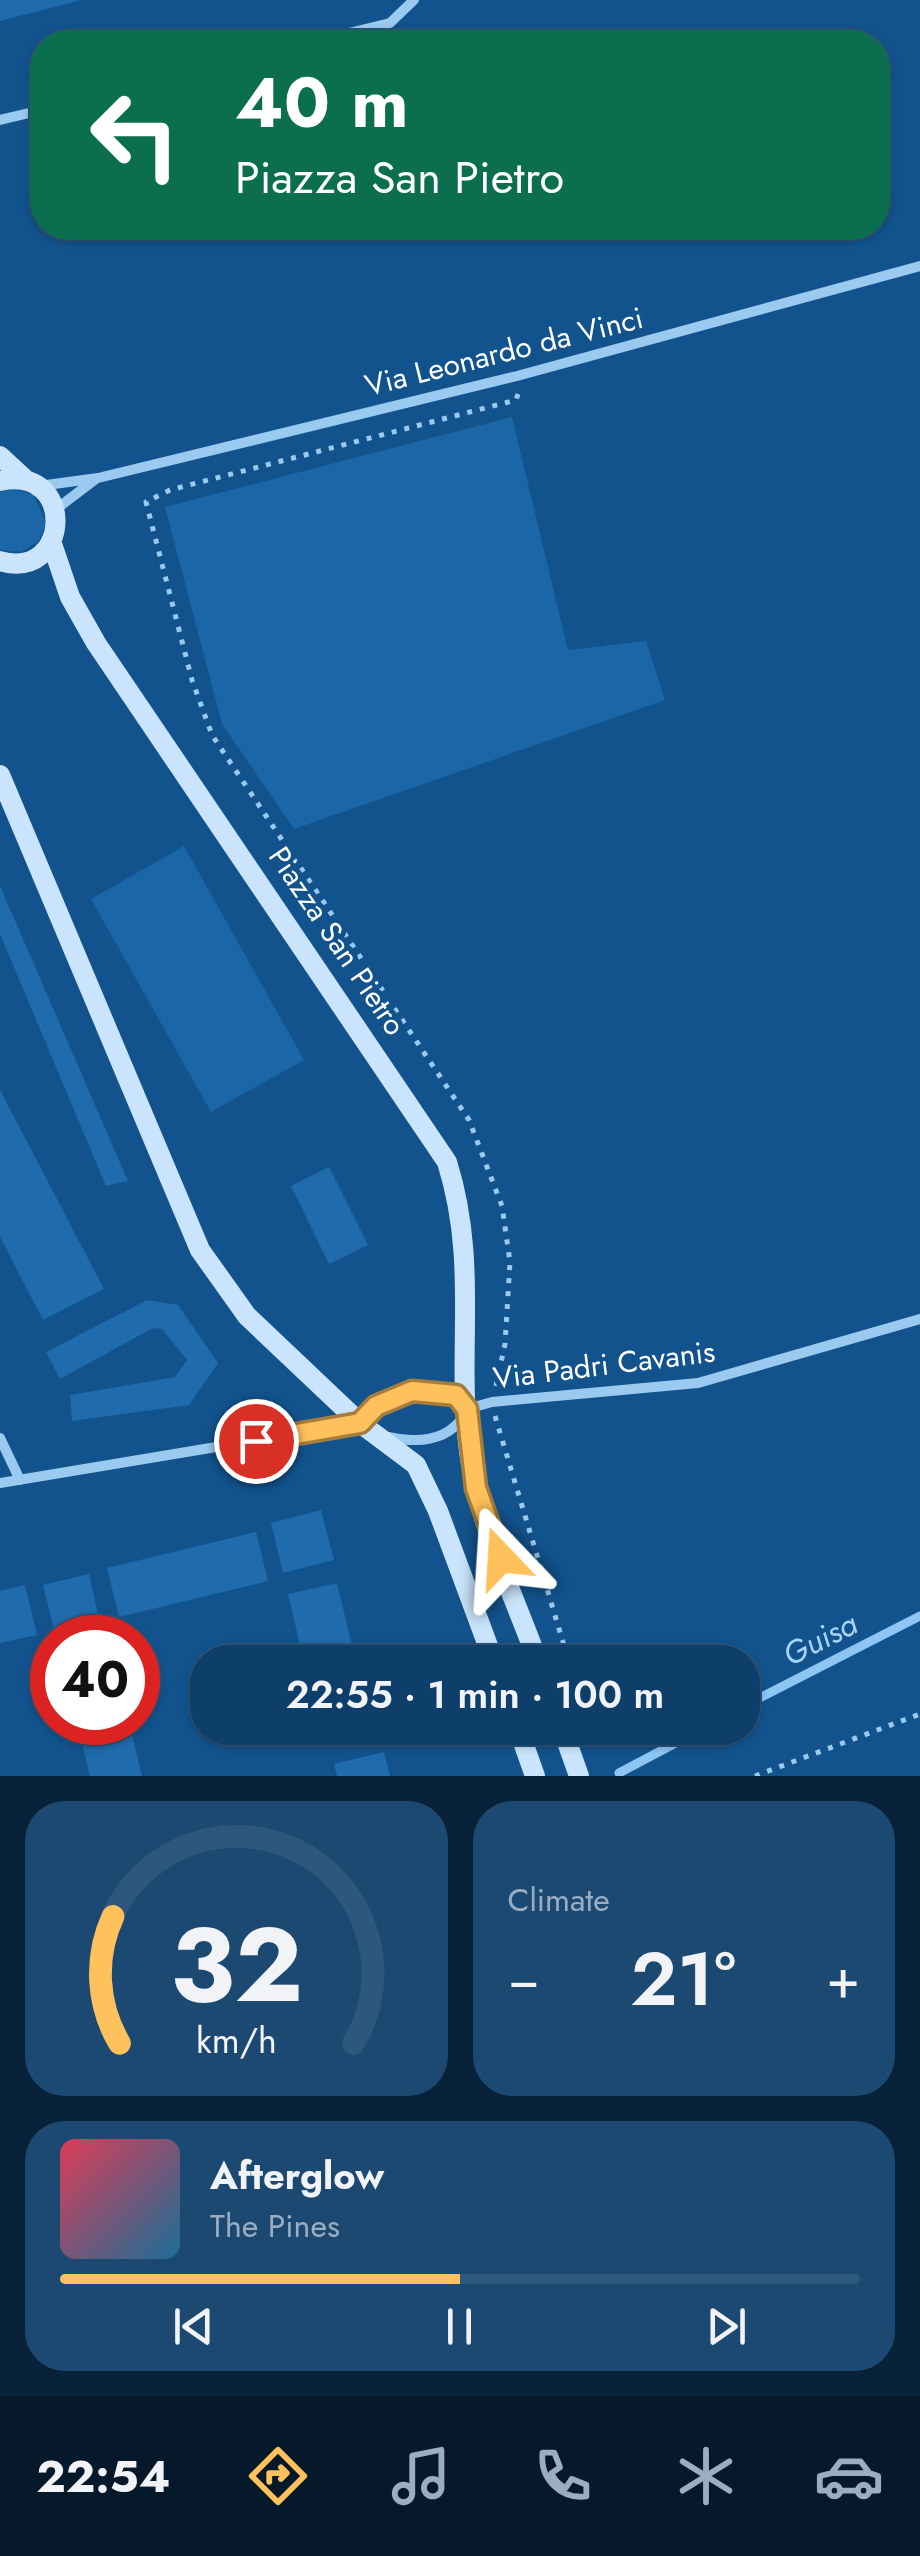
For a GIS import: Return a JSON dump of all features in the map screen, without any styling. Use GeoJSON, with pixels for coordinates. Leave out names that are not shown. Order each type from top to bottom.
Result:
{"type":"FeatureCollection","features":[{"type":"Feature","properties":{"kind":"street"},"geometry":{"type":"LineString","coordinates":[[361,30],[390,23],[414,0]]}},
{"type":"Feature","properties":{"kind":"street"},"geometry":{"type":"LineString","coordinates":[[0,120],[30,113]]}},
{"type":"Feature","properties":{"kind":"street","name":"Via Leonardo da Vinci"},"geometry":{"type":"LineString","coordinates":[[32,483],[98,478],[517,376],[920,266]]}},
{"type":"Feature","properties":{"kind":"street"},"geometry":{"type":"LineString","coordinates":[[0,456],[32,483],[55,510],[52,541],[34,559],[20,564],[0,561]]}},
{"type":"Feature","properties":{"kind":"street","name":"Via Leonardo da Vinci"},"geometry":{"type":"LineString","coordinates":[[55,510],[98,478]]}},
{"type":"Feature","properties":{"kind":"street"},"geometry":{"type":"LineString","coordinates":[[0,480],[32,483]]}},
{"type":"Feature","properties":{"kind":"street","name":"Piazza San Pietro"},"geometry":{"type":"LineString","coordinates":[[52,541],[70,597],[96,643],[447,1162],[467,1254],[467,1409],[476,1488],[532,1645]]}},
{"type":"Feature","properties":{"kind":"street"},"geometry":{"type":"LineString","coordinates":[[0,776],[200,1250],[248,1316],[360,1423],[416,1464],[438,1511],[488,1645]]}},
{"type":"Feature","properties":{"kind":"street","name":"Via Padri Cavanis"},"geometry":{"type":"LineString","coordinates":[[467,1409],[492,1402],[698,1383],[920,1320]]}},
{"type":"Feature","properties":{"kind":"street"},"geometry":{"type":"LineString","coordinates":[[0,1483],[360,1423],[376,1406],[412,1391],[456,1395],[467,1409],[459,1422],[433,1438],[419,1442],[382,1436]]}},
{"type":"Feature","properties":{"kind":"street"},"geometry":{"type":"LineString","coordinates":[[0,1438],[20,1480]]}},
{"type":"Feature","properties":{"kind":"street"},"geometry":{"type":"LineString","coordinates":[[524,1745],[535,1776]]}},
{"type":"Feature","properties":{"kind":"street"},"geometry":{"type":"LineString","coordinates":[[568,1745],[579,1776]]}},
{"type":"Feature","properties":{"kind":"path"},"geometry":{"type":"LineString","coordinates":[[517,376],[516,400],[170,490],[146,502],[192,680],[212,735],[469,1120],[502,1206],[510,1262],[505,1344],[492,1402],[564,1645]]}},
{"type":"Feature","properties":{"kind":"path"},"geometry":{"type":"LineString","coordinates":[[755,1776],[920,1714]]}},
{"type":"Feature","properties":{"kind":"shaded area"},"geometry":{"type":"Polygon","coordinates":[[[512,417],[568,650],[646,641],[665,700],[294,829],[222,724],[165,507],[512,417]]]}},
{"type":"Feature","properties":{"kind":"shaded area"},"geometry":{"type":"Polygon","coordinates":[[[12,489],[33,494],[46,522],[39,541],[21,552],[0,550],[0,492],[12,489]]]}},
{"type":"Feature","properties":{"kind":"shaded area"},"geometry":{"type":"Polygon","coordinates":[[[184,846],[304,1060],[211,1112],[91,899],[184,846]]]}},
{"type":"Feature","properties":{"kind":"building"},"geometry":{"type":"Polygon","coordinates":[[[0,0],[78,0],[78,1],[0,21],[0,0]]]}},
{"type":"Feature","properties":{"kind":"building"},"geometry":{"type":"Polygon","coordinates":[[[0,886],[128,1181],[106,1186],[0,934],[0,886]]]}},
{"type":"Feature","properties":{"kind":"building"},"geometry":{"type":"Polygon","coordinates":[[[0,1090],[104,1289],[43,1320],[0,1237],[0,1090]]]}},
{"type":"Feature","properties":{"kind":"building"},"geometry":{"type":"Polygon","coordinates":[[[329,1167],[368,1245],[329,1264],[291,1186],[329,1167]]]}},
{"type":"Feature","properties":{"kind":"building"},"geometry":{"type":"Polygon","coordinates":[[[147,1300],[178,1305],[218,1363],[189,1405],[72,1421],[70,1395],[175,1377],[187,1360],[162,1329],[153,1328],[60,1379],[46,1352],[147,1300]]]}},
{"type":"Feature","properties":{"kind":"building"},"geometry":{"type":"Polygon","coordinates":[[[321,1510],[334,1560],[283,1573],[271,1523],[321,1510]]]}},
{"type":"Feature","properties":{"kind":"building"},"geometry":{"type":"Polygon","coordinates":[[[256,1532],[268,1581],[119,1615],[107,1568],[256,1532]]]}},
{"type":"Feature","properties":{"kind":"building"},"geometry":{"type":"Polygon","coordinates":[[[89,1574],[98,1615],[50,1615],[43,1585],[89,1574]]]}},
{"type":"Feature","properties":{"kind":"building"},"geometry":{"type":"Polygon","coordinates":[[[337,1583],[352,1645],[300,1645],[288,1594],[337,1583]]]}},
{"type":"Feature","properties":{"kind":"building"},"geometry":{"type":"Polygon","coordinates":[[[25,1585],[32,1615],[30,1637],[0,1643],[0,1591],[25,1585]]]}},
{"type":"Feature","properties":{"kind":"building"},"geometry":{"type":"Polygon","coordinates":[[[83,1745],[135,1745],[142,1776],[90,1776],[83,1745]]]}},
{"type":"Feature","properties":{"kind":"building"},"geometry":{"type":"Polygon","coordinates":[[[384,1752],[390,1776],[337,1776],[334,1764],[384,1752]]]}},
{"type":"Feature","properties":{"kind":"waterway","name":"Guisa"},"geometry":{"type":"LineString","coordinates":[[760,1698],[920,1616]]}},
{"type":"Feature","properties":{"kind":"waterway","name":"Guisa"},"geometry":{"type":"LineString","coordinates":[[619,1773],[672,1745]]}},
{"type":"Feature","properties":{"kind":"route"},"geometry":{"type":"LineString","coordinates":[[256,1441],[360,1423],[376,1406],[412,1391],[431,1389],[456,1395],[467,1409],[476,1488],[501,1558]]}}]}
